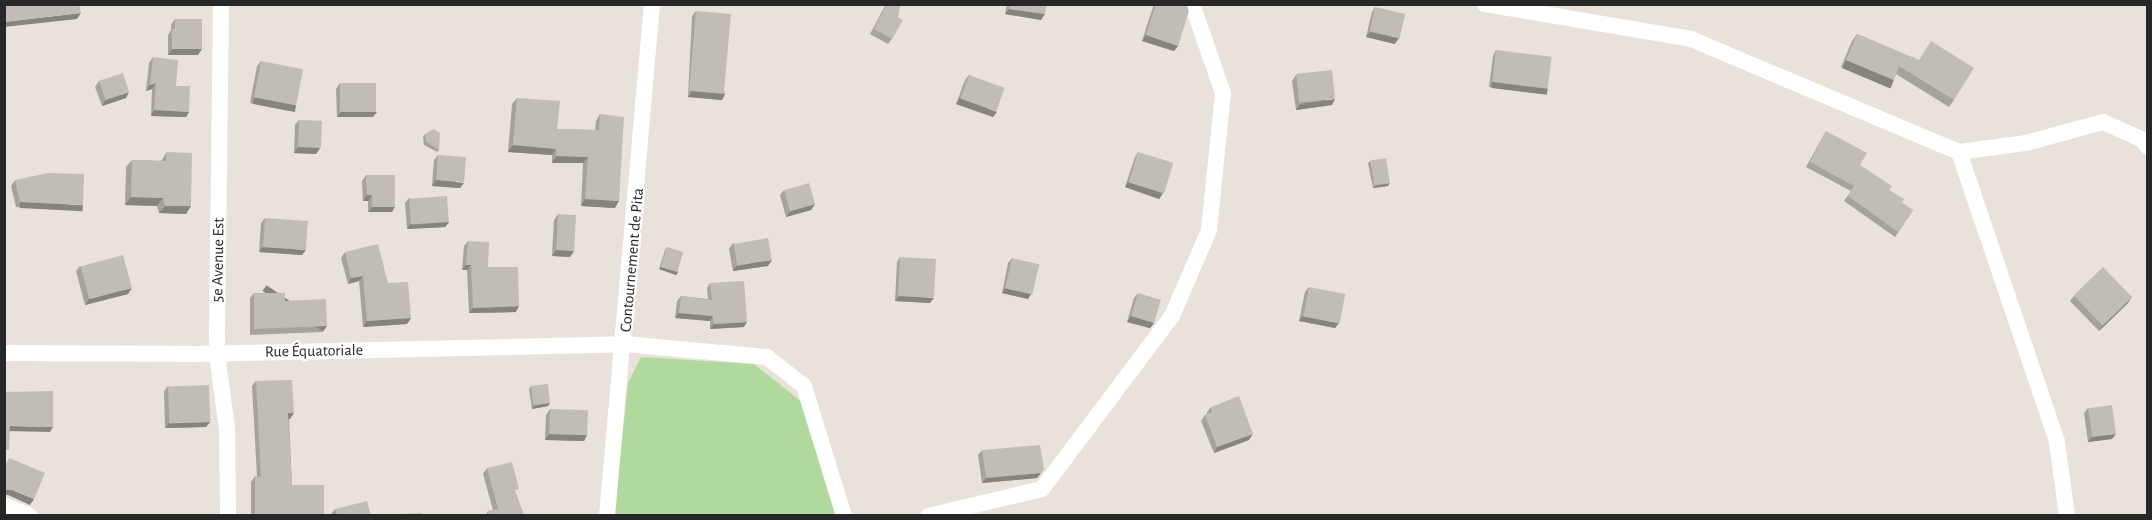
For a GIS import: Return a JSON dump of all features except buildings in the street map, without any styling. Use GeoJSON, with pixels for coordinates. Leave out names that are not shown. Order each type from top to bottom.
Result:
{"type":"FeatureCollection","features":[{"type":"Feature","properties":{"kind":"street","name":"5e Avenue Est"},"geometry":{"type":"LineString","coordinates":[[221,4],[217,354],[227,429],[228,516]]}},
{"type":"Feature","properties":{"kind":"street","name":"Contournement de Pita"},"geometry":{"type":"LineString","coordinates":[[607,516],[624,344],[652,4]]}},
{"type":"Feature","properties":{"kind":"street"},"geometry":{"type":"LineString","coordinates":[[928,516],[1042,489],[1172,316],[1209,230],[1222,93],[1192,4]]}},
{"type":"Feature","properties":{"kind":"street"},"geometry":{"type":"LineString","coordinates":[[1485,4],[1691,39],[1959,152],[2026,143],[2103,122],[2145,141]]}},
{"type":"Feature","properties":{"kind":"street"},"geometry":{"type":"LineString","coordinates":[[1959,152],[2057,442],[2067,516]]}},
{"type":"Feature","properties":{"kind":"street","name":"Rue Équatoriale"},"geometry":{"type":"LineString","coordinates":[[4,353],[217,354],[624,344],[767,357],[804,386],[844,516]]}},
{"type":"Feature","properties":{"kind":"street"},"geometry":{"type":"LineString","coordinates":[[4,505],[30,516]]}},
{"type":"Feature","properties":{"kind":"green space"},"geometry":{"type":"Polygon","coordinates":[[[641,357],[754,364],[803,403],[837,516],[614,516],[628,383],[641,357]]]}}]}
